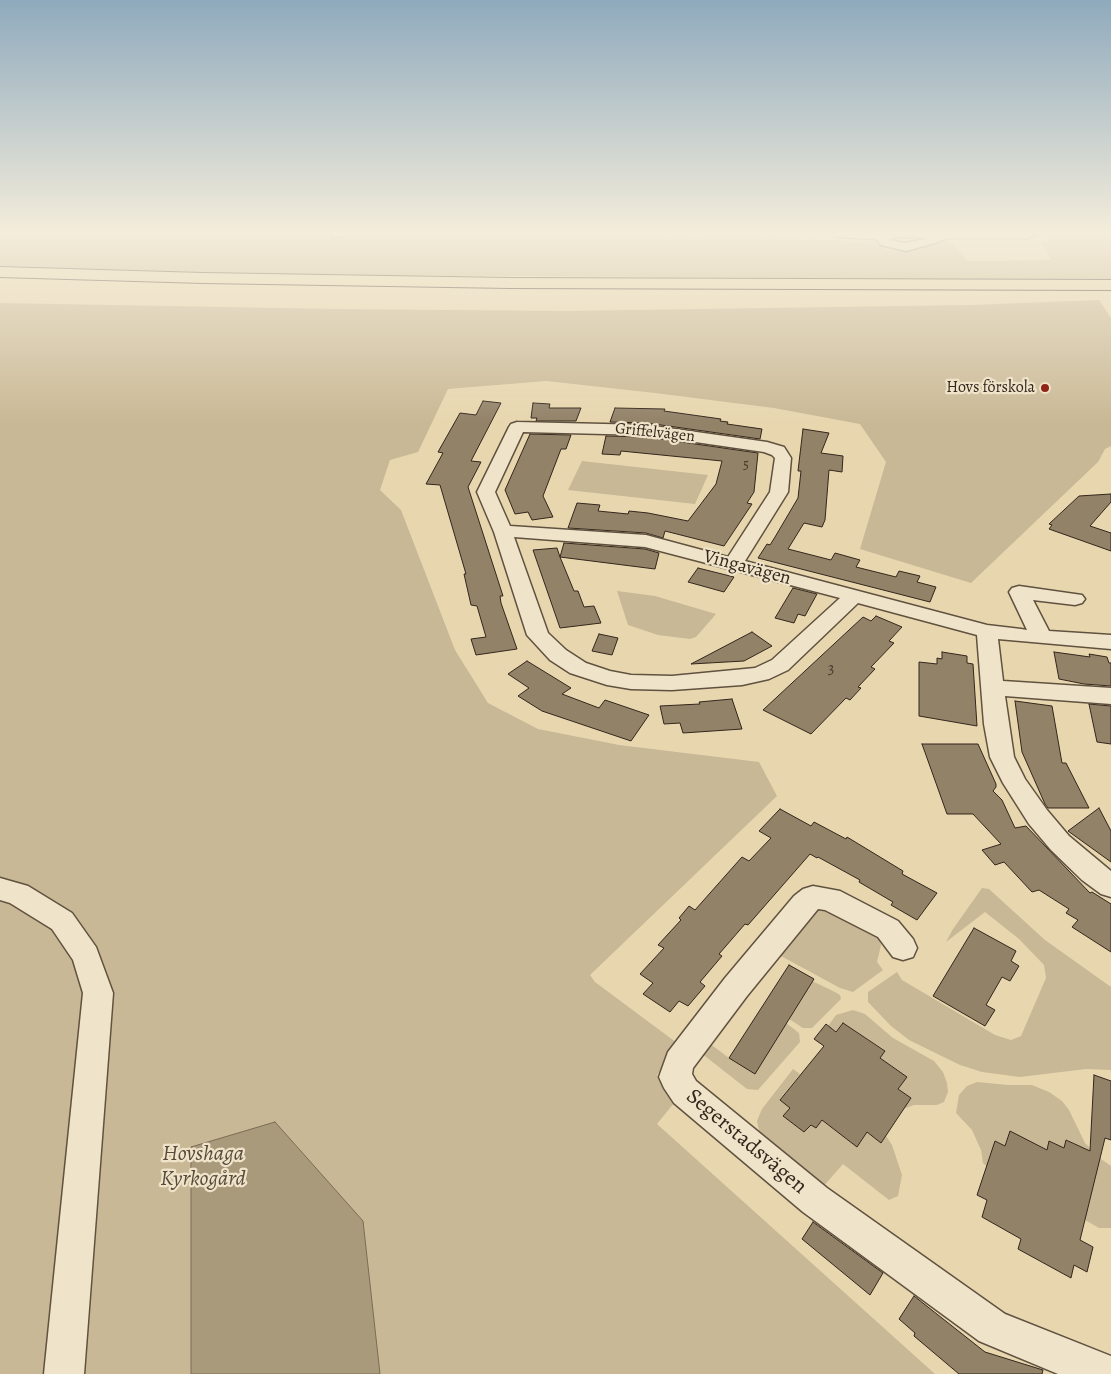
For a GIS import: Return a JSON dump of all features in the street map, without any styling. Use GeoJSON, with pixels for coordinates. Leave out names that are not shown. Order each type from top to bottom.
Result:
{"type":"FeatureCollection","features":[{"type":"Feature","properties":{"kind":"street","name":"Griffelvägen"},"geometry":{"type":"LineString","coordinates":[[504,532],[486,492],[517,428],[647,430],[767,447],[778,452],[783,458],[779,492],[733,564]]}},
{"type":"Feature","properties":{"kind":"street","name":"Vingavägen"},"geometry":{"type":"LineString","coordinates":[[504,532],[646,541],[987,631],[1111,642]]}},
{"type":"Feature","properties":{"kind":"street"},"geometry":{"type":"LineString","coordinates":[[504,532],[538,635],[558,655],[578,668],[607,678],[631,682],[672,683],[742,678],[761,674],[780,665],[853,597]]}},
{"type":"Feature","properties":{"kind":"street"},"geometry":{"type":"LineString","coordinates":[[1041,637],[1019,592],[1075,599]]}},
{"type":"Feature","properties":{"kind":"street"},"geometry":{"type":"LineString","coordinates":[[987,631],[996,724],[1002,757],[1015,783],[1038,817],[1060,843],[1092,872],[1111,886]]}},
{"type":"Feature","properties":{"kind":"street"},"geometry":{"type":"LineString","coordinates":[[992,688],[1111,696]]}},
{"type":"Feature","properties":{"kind":"street"},"geometry":{"type":"LineString","coordinates":[[0,889],[18,894],[62,921],[86,956],[98,993],[64,1374]]}},
{"type":"Feature","properties":{"kind":"street","name":"Segerstadsvägen"},"geometry":{"type":"LineString","coordinates":[[903,948],[888,929],[830,899],[813,897],[804,904],[736,987],[679,1062],[674,1077],[685,1092],[815,1200],[992,1328],[1107,1374]]}},
{"type":"Feature","properties":{"kind":"green space","name":"Hovshaga Kyrkogård"},"geometry":{"type":"Polygon","coordinates":[[[1099,300],[1111,318],[1111,446],[1105,449],[1098,462],[971,583],[860,549],[886,462],[860,424],[774,408],[546,381],[448,389],[418,452],[390,460],[380,490],[401,510],[455,650],[488,703],[538,729],[619,745],[759,762],[777,796],[590,975],[595,982],[677,1043],[657,1075],[674,1103],[657,1124],[935,1374],[0,1374],[0,303],[566,311],[970,305],[1099,300]]]}},
{"type":"Feature","properties":{"kind":"green space"},"geometry":{"type":"Polygon","coordinates":[[[582,461],[708,475],[695,504],[568,490],[582,461]]]}},
{"type":"Feature","properties":{"kind":"green space"},"geometry":{"type":"Polygon","coordinates":[[[617,591],[655,596],[716,614],[696,637],[690,639],[658,635],[628,625],[617,591]]]}},
{"type":"Feature","properties":{"kind":"green space"},"geometry":{"type":"Polygon","coordinates":[[[982,888],[989,889],[1045,940],[1111,987],[1111,1070],[1086,1069],[1020,1077],[982,1072],[960,1065],[909,1040],[891,1026],[868,1002],[868,992],[897,972],[902,980],[995,1035],[1011,1040],[1021,1036],[1046,978],[1044,965],[1019,939],[985,912],[946,942],[982,888]]]}},
{"type":"Feature","properties":{"kind":"green space"},"geometry":{"type":"Polygon","coordinates":[[[816,907],[826,907],[878,936],[881,945],[877,962],[883,970],[853,992],[840,988],[781,956],[779,949],[816,907]]]}},
{"type":"Feature","properties":{"kind":"green space"},"geometry":{"type":"Polygon","coordinates":[[[812,981],[840,995],[841,999],[812,1028],[803,1028],[789,1019],[812,981]]]}},
{"type":"Feature","properties":{"kind":"green space"},"geometry":{"type":"Polygon","coordinates":[[[853,1010],[865,1014],[893,1038],[934,1061],[943,1072],[947,1083],[948,1092],[944,1102],[937,1105],[914,1105],[903,1109],[911,1098],[898,1089],[907,1077],[880,1058],[885,1050],[843,1023],[836,1031],[828,1026],[836,1015],[853,1010]]]}},
{"type":"Feature","properties":{"kind":"green space"},"geometry":{"type":"Polygon","coordinates":[[[786,1023],[799,1033],[800,1042],[758,1090],[747,1089],[701,1053],[709,1043],[729,1058],[786,1023]]]}},
{"type":"Feature","properties":{"kind":"green space"},"geometry":{"type":"Polygon","coordinates":[[[793,1069],[800,1074],[780,1099],[790,1108],[783,1116],[804,1132],[811,1125],[816,1128],[822,1120],[857,1147],[867,1132],[881,1142],[886,1136],[892,1145],[902,1175],[898,1196],[889,1200],[843,1164],[822,1188],[760,1136],[757,1121],[762,1109],[793,1069]]]}},
{"type":"Feature","properties":{"kind":"green space"},"geometry":{"type":"Polygon","coordinates":[[[977,1082],[1032,1085],[1049,1092],[1062,1101],[1069,1110],[1085,1143],[1111,1166],[1111,1228],[1099,1228],[1085,1220],[1091,1152],[1067,1140],[1064,1148],[1050,1141],[1047,1150],[1010,1131],[1005,1146],[995,1141],[987,1167],[983,1163],[981,1150],[972,1130],[956,1113],[959,1095],[967,1086],[977,1082]]]}},
{"type":"Feature","properties":{"kind":"shaded area"},"geometry":{"type":"Polygon","coordinates":[[[275,1122],[363,1221],[380,1374],[191,1374],[191,1147],[275,1122]]]}},
{"type":"Feature","properties":{"kind":"building"},"geometry":{"type":"Polygon","coordinates":[[[483,401],[501,403],[471,461],[481,462],[468,487],[503,596],[500,596],[501,603],[517,649],[476,655],[471,639],[486,637],[477,606],[471,605],[464,574],[466,574],[440,485],[426,484],[443,453],[438,452],[460,413],[476,415],[483,401]]]}},
{"type":"Feature","properties":{"kind":"building"},"geometry":{"type":"Polygon","coordinates":[[[533,403],[550,404],[549,408],[581,408],[576,421],[536,421],[537,418],[531,418],[533,403]]]}},
{"type":"Feature","properties":{"kind":"building"},"geometry":{"type":"Polygon","coordinates":[[[615,408],[665,409],[664,411],[721,419],[720,421],[728,422],[727,424],[762,429],[760,439],[647,423],[610,422],[615,408]]]}},
{"type":"Feature","properties":{"kind":"building"},"geometry":{"type":"Polygon","coordinates":[[[803,429],[829,433],[821,453],[843,456],[842,472],[829,470],[825,520],[822,527],[804,523],[788,549],[831,560],[835,553],[860,560],[856,567],[896,577],[899,571],[920,576],[917,582],[936,587],[930,602],[758,558],[767,544],[770,545],[798,498],[801,471],[798,471],[803,429]]]}},
{"type":"Feature","properties":{"kind":"building"},"geometry":{"type":"Polygon","coordinates":[[[530,434],[571,435],[566,449],[561,449],[543,496],[553,517],[532,520],[528,512],[515,514],[505,490],[530,434]]]}},
{"type":"Feature","properties":{"kind":"building"},"geometry":{"type":"Polygon","coordinates":[[[606,436],[647,437],[758,453],[754,492],[747,503],[752,504],[724,546],[665,531],[663,538],[646,533],[568,528],[577,503],[600,505],[598,511],[628,514],[629,511],[648,513],[688,521],[716,484],[722,461],[621,451],[620,455],[602,454],[606,436]]]}},
{"type":"Feature","properties":{"kind":"building"},"geometry":{"type":"Polygon","coordinates":[[[1111,494],[1111,502],[1090,526],[1111,533],[1111,551],[1049,529],[1052,525],[1049,524],[1079,496],[1111,494]]]}},
{"type":"Feature","properties":{"kind":"building"},"geometry":{"type":"Polygon","coordinates":[[[564,543],[645,549],[659,553],[655,569],[560,557],[564,543]]]}},
{"type":"Feature","properties":{"kind":"building"},"geometry":{"type":"Polygon","coordinates":[[[557,548],[574,591],[578,591],[584,607],[594,606],[601,623],[560,628],[533,550],[557,548]]]}},
{"type":"Feature","properties":{"kind":"building"},"geometry":{"type":"Polygon","coordinates":[[[698,568],[734,577],[724,592],[688,582],[698,568]]]}},
{"type":"Feature","properties":{"kind":"building"},"geometry":{"type":"Polygon","coordinates":[[[793,588],[817,594],[805,616],[798,614],[794,623],[775,618],[793,588]]]}},
{"type":"Feature","properties":{"kind":"building"},"geometry":{"type":"Polygon","coordinates":[[[876,616],[902,627],[889,641],[894,643],[871,667],[875,669],[858,687],[861,688],[850,700],[846,698],[811,734],[763,710],[863,617],[871,621],[876,616]]]}},
{"type":"Feature","properties":{"kind":"building"},"geometry":{"type":"Polygon","coordinates":[[[752,632],[772,646],[744,661],[691,664],[752,632]]]}},
{"type":"Feature","properties":{"kind":"building"},"geometry":{"type":"Polygon","coordinates":[[[599,634],[618,638],[612,655],[592,651],[599,634]]]}},
{"type":"Feature","properties":{"kind":"building"},"geometry":{"type":"Polygon","coordinates":[[[942,652],[967,656],[967,663],[973,664],[977,726],[919,716],[919,662],[937,664],[937,658],[942,659],[942,652]]]}},
{"type":"Feature","properties":{"kind":"building"},"geometry":{"type":"Polygon","coordinates":[[[1054,652],[1090,657],[1089,654],[1107,657],[1109,663],[1111,663],[1111,686],[1084,684],[1059,679],[1054,652]]]}},
{"type":"Feature","properties":{"kind":"building"},"geometry":{"type":"Polygon","coordinates":[[[527,661],[571,688],[562,694],[599,708],[605,700],[649,715],[631,741],[542,711],[518,696],[529,688],[508,674],[527,661]]]}},
{"type":"Feature","properties":{"kind":"building"},"geometry":{"type":"Polygon","coordinates":[[[732,699],[742,729],[683,733],[680,723],[664,724],[660,706],[700,704],[699,702],[732,699]]]}},
{"type":"Feature","properties":{"kind":"building"},"geometry":{"type":"Polygon","coordinates":[[[1015,701],[1052,706],[1062,763],[1066,763],[1089,808],[1048,808],[1045,804],[1022,752],[1015,701]]]}},
{"type":"Feature","properties":{"kind":"building"},"geometry":{"type":"Polygon","coordinates":[[[1089,704],[1111,706],[1111,744],[1097,742],[1089,704]]]}},
{"type":"Feature","properties":{"kind":"building"},"geometry":{"type":"Polygon","coordinates":[[[922,744],[978,744],[996,784],[993,791],[1002,800],[1015,828],[1026,826],[1090,893],[1092,892],[1111,904],[1111,952],[1072,927],[1078,920],[1066,913],[1069,909],[1039,890],[1032,892],[1004,862],[995,865],[982,850],[1001,844],[973,814],[947,814],[922,744]]]}},
{"type":"Feature","properties":{"kind":"building"},"geometry":{"type":"Polygon","coordinates":[[[1099,808],[1111,831],[1111,862],[1068,831],[1099,808]]]}},
{"type":"Feature","properties":{"kind":"building"},"geometry":{"type":"Polygon","coordinates":[[[780,809],[811,826],[814,822],[846,839],[847,837],[903,871],[902,874],[937,893],[917,920],[891,905],[893,902],[859,882],[860,880],[810,854],[748,925],[745,924],[719,954],[722,956],[700,982],[705,986],[688,1006],[679,1001],[670,1012],[643,994],[653,983],[640,974],[664,948],[658,945],[681,920],[679,918],[689,906],[695,910],[742,857],[749,861],[771,838],[759,831],[780,809]]]}},
{"type":"Feature","properties":{"kind":"building"},"geometry":{"type":"Polygon","coordinates":[[[974,928],[1016,951],[1011,961],[1019,966],[1010,981],[1002,977],[986,1005],[995,1010],[985,1026],[933,996],[974,928]]]}},
{"type":"Feature","properties":{"kind":"building"},"geometry":{"type":"Polygon","coordinates":[[[789,965],[814,979],[755,1074],[729,1058],[789,965]]]}},
{"type":"Feature","properties":{"kind":"building"},"geometry":{"type":"Polygon","coordinates":[[[843,1023],[885,1051],[880,1058],[907,1077],[898,1089],[911,1098],[881,1143],[867,1132],[857,1147],[822,1120],[816,1128],[811,1125],[804,1132],[783,1116],[790,1108],[780,1100],[824,1046],[814,1039],[826,1024],[836,1032],[843,1023]]]}},
{"type":"Feature","properties":{"kind":"building"},"geometry":{"type":"Polygon","coordinates":[[[1094,1075],[1111,1081],[1111,1140],[1105,1138],[1080,1240],[1093,1247],[1087,1272],[1074,1265],[1071,1278],[1018,1249],[1021,1239],[982,1217],[987,1200],[977,1195],[995,1141],[1005,1146],[1010,1131],[1047,1150],[1049,1141],[1064,1148],[1066,1140],[1090,1151],[1094,1075]]]}},
{"type":"Feature","properties":{"kind":"building"},"geometry":{"type":"Polygon","coordinates":[[[813,1222],[883,1273],[870,1295],[802,1239],[813,1222]]]}},
{"type":"Feature","properties":{"kind":"building"},"geometry":{"type":"Polygon","coordinates":[[[914,1296],[985,1352],[1043,1370],[1042,1374],[959,1374],[914,1336],[915,1333],[899,1319],[914,1296]]]}},
{"type":"Feature","properties":{"kind":"place","name":"Hovs förskola"},"geometry":{"type":"Point","coordinates":[1045,388]}}]}
